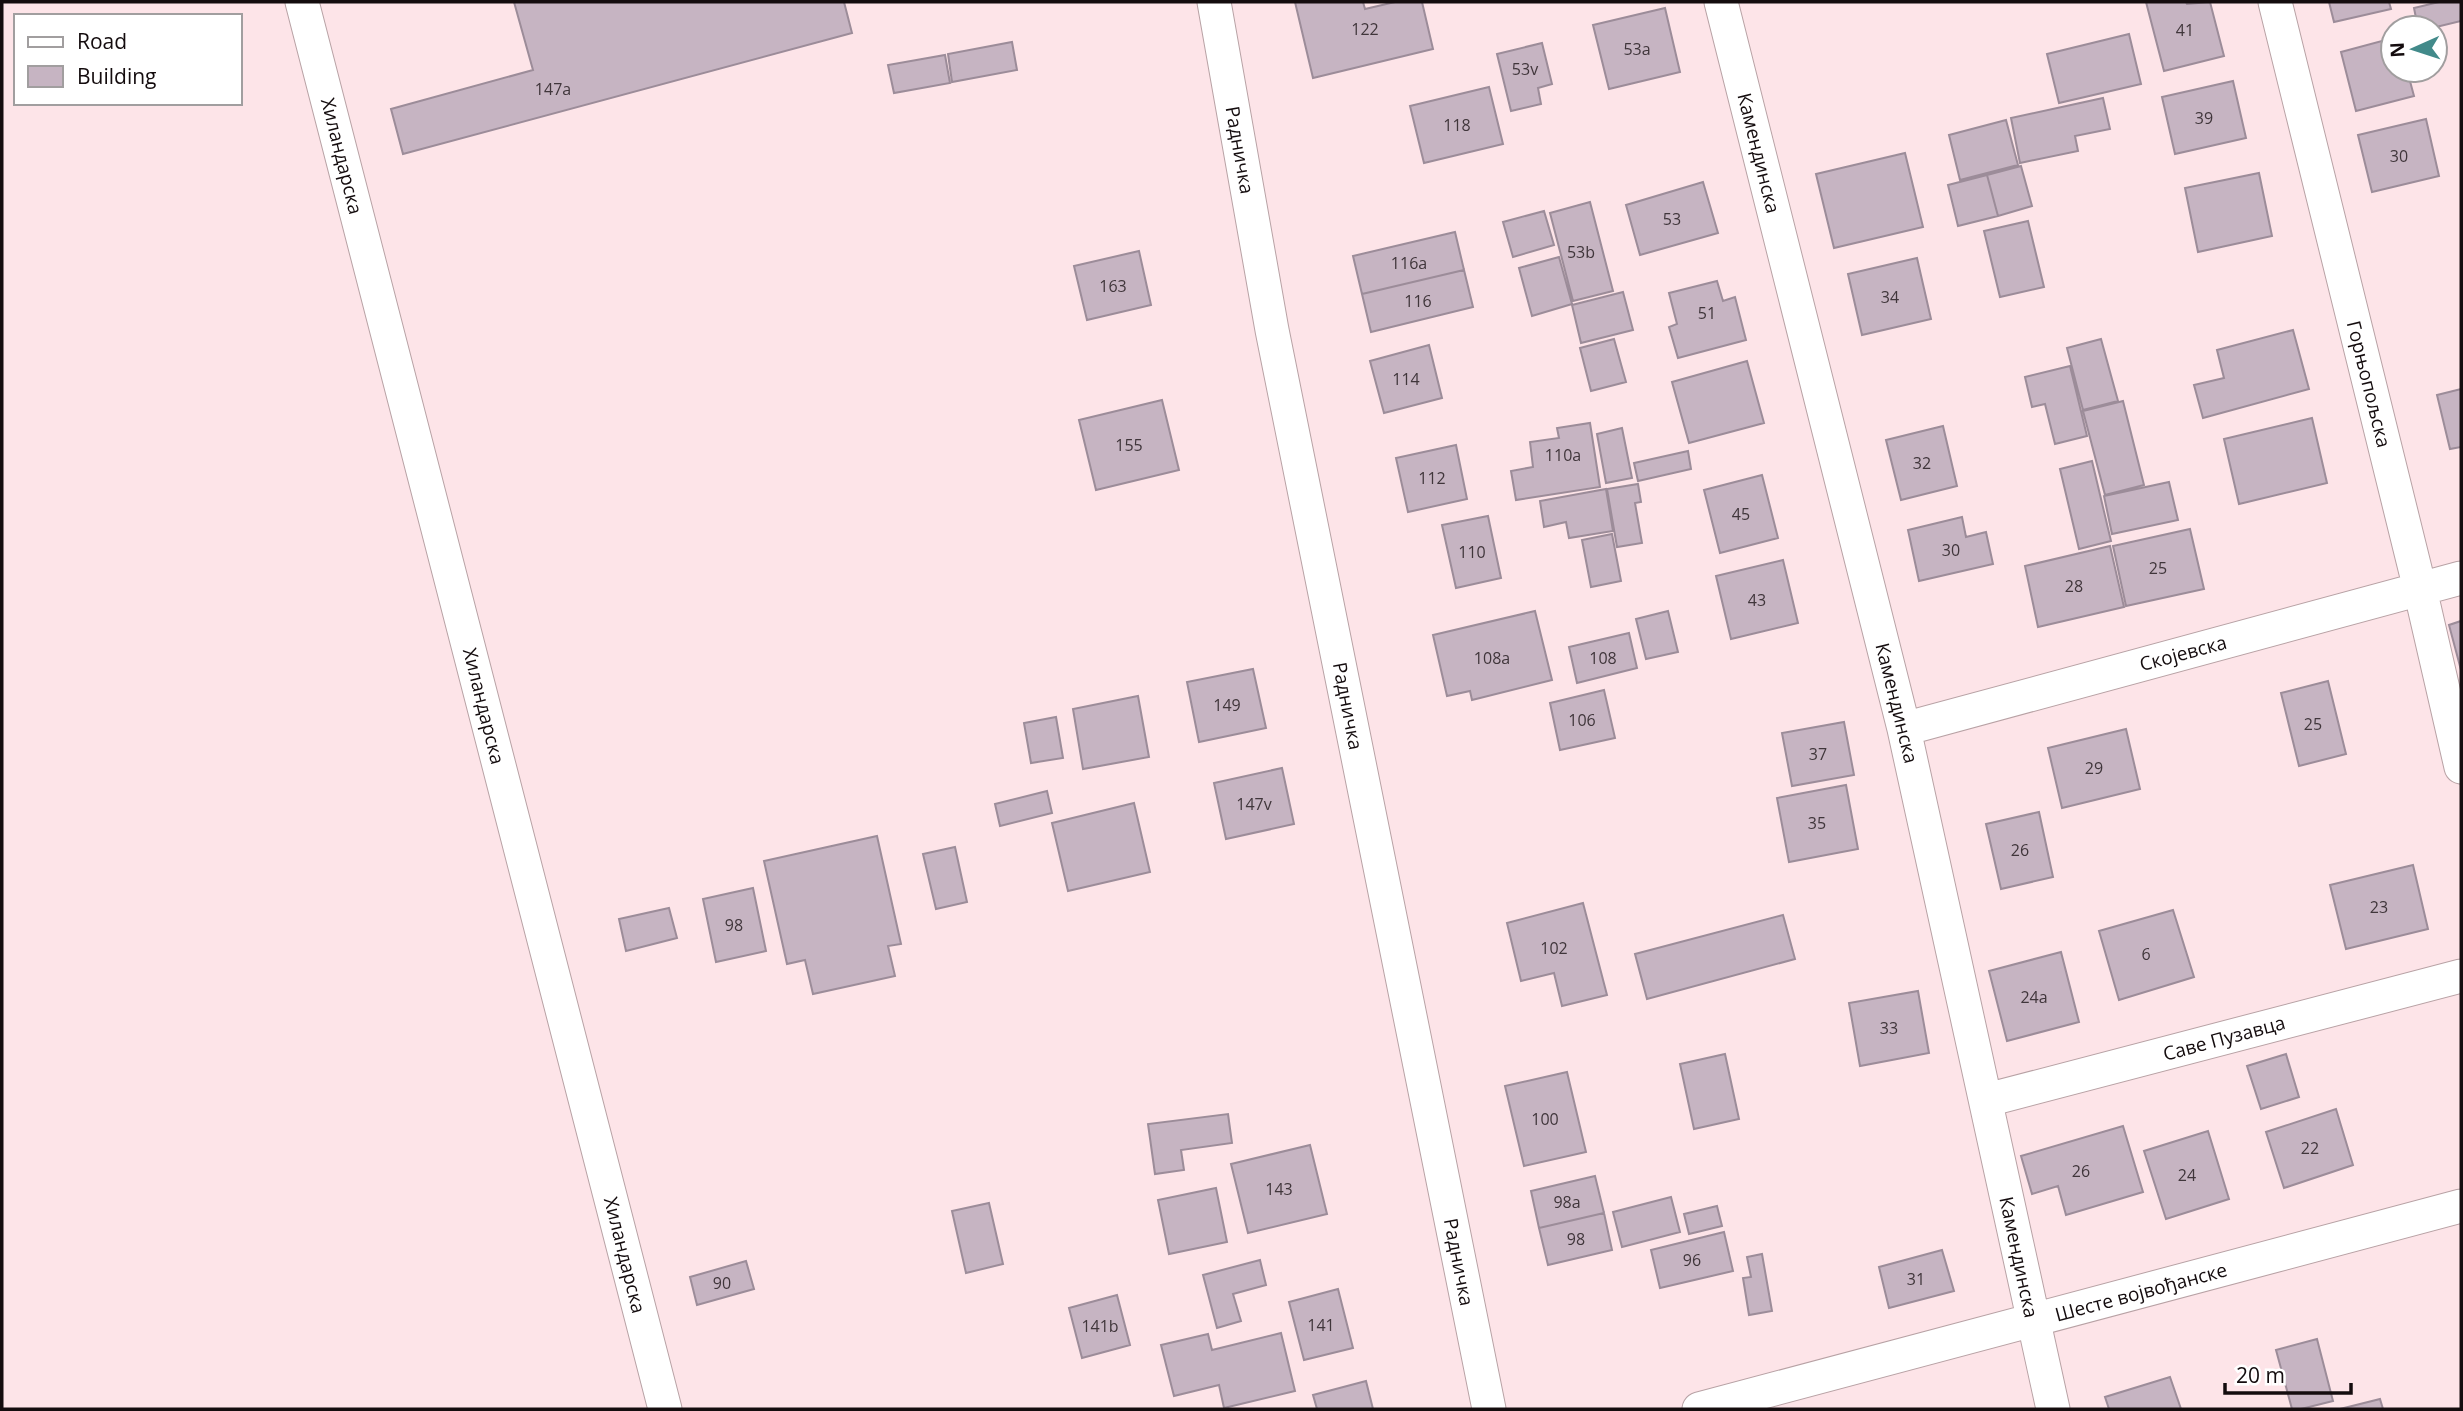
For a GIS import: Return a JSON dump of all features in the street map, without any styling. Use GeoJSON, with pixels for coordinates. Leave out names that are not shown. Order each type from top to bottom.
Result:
{"type":"FeatureCollection","features":[{"type":"Feature","properties":{"kind":"street","name":"Хиландарска"},"geometry":{"type":"LineString","coordinates":[[302,2],[665,1409]]}},
{"type":"Feature","properties":{"kind":"street","name":"Радничка"},"geometry":{"type":"LineString","coordinates":[[1214,2],[1275,344],[1489,1409]]}},
{"type":"Feature","properties":{"kind":"street","name":"Камендинска"},"geometry":{"type":"LineString","coordinates":[[1721,2],[1904,729],[2053,1409]]}},
{"type":"Feature","properties":{"kind":"street","name":"Горњопољска"},"geometry":{"type":"LineString","coordinates":[[2275,2],[2420,589],[2461,767]]}},
{"type":"Feature","properties":{"kind":"street","name":"Скојевска"},"geometry":{"type":"LineString","coordinates":[[1904,729],[2461,578]]}},
{"type":"Feature","properties":{"kind":"street","name":"Саве Пузавца"},"geometry":{"type":"LineString","coordinates":[[1987,1100],[2461,976]]}},
{"type":"Feature","properties":{"kind":"street","name":"Шесте војвођанске"},"geometry":{"type":"LineString","coordinates":[[1699,1409],[2461,1206]]}},
{"type":"Feature","properties":{"kind":"building"},"geometry":{"type":"Polygon","coordinates":[[[514,2],[844,2],[852,33],[403,154],[391,109],[533,70],[514,2]]]}},
{"type":"Feature","properties":{"kind":"building"},"geometry":{"type":"Polygon","coordinates":[[[1295,2],[1363,2],[1365,9],[1395,2],[1422,2],[1433,49],[1313,78],[1295,2]]]}},
{"type":"Feature","properties":{"kind":"building"},"geometry":{"type":"Polygon","coordinates":[[[2146,2],[2210,2],[2224,56],[2164,71],[2146,2]]]}},
{"type":"Feature","properties":{"kind":"building"},"geometry":{"type":"Polygon","coordinates":[[[2329,2],[2389,2],[2391,9],[2334,22],[2329,2]]]}},
{"type":"Feature","properties":{"kind":"building"},"geometry":{"type":"Polygon","coordinates":[[[2439,2],[2461,2],[2461,21],[2449,24],[2449,14],[2415,14],[2414,8],[2439,2]]]}},
{"type":"Feature","properties":{"kind":"building"},"geometry":{"type":"Polygon","coordinates":[[[1665,8],[1680,72],[1609,89],[1593,25],[1665,8]]]}},
{"type":"Feature","properties":{"kind":"building"},"geometry":{"type":"Polygon","coordinates":[[[2129,34],[2141,84],[2059,103],[2047,54],[2129,34]]]}},
{"type":"Feature","properties":{"kind":"building"},"geometry":{"type":"Polygon","coordinates":[[[1012,42],[1017,70],[952,82],[948,54],[1012,42]]]}},
{"type":"Feature","properties":{"kind":"building"},"geometry":{"type":"Polygon","coordinates":[[[2379,42],[2379,84],[2411,84],[2414,96],[2356,111],[2341,52],[2379,42]]]}},
{"type":"Feature","properties":{"kind":"building"},"geometry":{"type":"Polygon","coordinates":[[[1542,43],[1552,84],[1538,88],[1541,104],[1511,111],[1497,54],[1542,43]]]}},
{"type":"Feature","properties":{"kind":"building"},"geometry":{"type":"Polygon","coordinates":[[[945,55],[950,83],[894,93],[888,65],[945,55]]]}},
{"type":"Feature","properties":{"kind":"building"},"geometry":{"type":"Polygon","coordinates":[[[2233,81],[2246,138],[2175,154],[2162,97],[2233,81]]]}},
{"type":"Feature","properties":{"kind":"building"},"geometry":{"type":"Polygon","coordinates":[[[1489,87],[1503,144],[1424,163],[1410,106],[1489,87]]]}},
{"type":"Feature","properties":{"kind":"building"},"geometry":{"type":"Polygon","coordinates":[[[2103,98],[2110,129],[2075,136],[2078,151],[2020,163],[2011,118],[2103,98]]]}},
{"type":"Feature","properties":{"kind":"building"},"geometry":{"type":"Polygon","coordinates":[[[2426,119],[2439,176],[2372,192],[2358,135],[2426,119]]]}},
{"type":"Feature","properties":{"kind":"building"},"geometry":{"type":"Polygon","coordinates":[[[2006,120],[2018,165],[1960,180],[1949,135],[2006,120]]]}},
{"type":"Feature","properties":{"kind":"building"},"geometry":{"type":"Polygon","coordinates":[[[1905,153],[1923,227],[1834,248],[1816,174],[1905,153]]]}},
{"type":"Feature","properties":{"kind":"building"},"geometry":{"type":"Polygon","coordinates":[[[2021,166],[2032,206],[1998,216],[1987,175],[2021,166]]]}},
{"type":"Feature","properties":{"kind":"building"},"geometry":{"type":"Polygon","coordinates":[[[2259,173],[2272,236],[2198,252],[2185,188],[2259,173]]]}},
{"type":"Feature","properties":{"kind":"building"},"geometry":{"type":"Polygon","coordinates":[[[1987,175],[1998,216],[1958,226],[1948,185],[1987,175]]]}},
{"type":"Feature","properties":{"kind":"building"},"geometry":{"type":"Polygon","coordinates":[[[1703,182],[1718,233],[1640,255],[1626,205],[1703,182]]]}},
{"type":"Feature","properties":{"kind":"building"},"geometry":{"type":"Polygon","coordinates":[[[1590,202],[1613,291],[1573,301],[1550,213],[1590,202]]]}},
{"type":"Feature","properties":{"kind":"building"},"geometry":{"type":"Polygon","coordinates":[[[1544,211],[1554,245],[1513,257],[1503,222],[1544,211]]]}},
{"type":"Feature","properties":{"kind":"building"},"geometry":{"type":"Polygon","coordinates":[[[2028,221],[2044,287],[2000,297],[1984,231],[2028,221]]]}},
{"type":"Feature","properties":{"kind":"building"},"geometry":{"type":"Polygon","coordinates":[[[1455,232],[1464,270],[1362,294],[1353,256],[1455,232]]]}},
{"type":"Feature","properties":{"kind":"building"},"geometry":{"type":"Polygon","coordinates":[[[1139,251],[1151,305],[1087,320],[1074,266],[1139,251]]]}},
{"type":"Feature","properties":{"kind":"building"},"geometry":{"type":"Polygon","coordinates":[[[1559,257],[1572,304],[1532,316],[1519,268],[1559,257]]]}},
{"type":"Feature","properties":{"kind":"building"},"geometry":{"type":"Polygon","coordinates":[[[1917,258],[1931,319],[1862,335],[1848,274],[1917,258]]]}},
{"type":"Feature","properties":{"kind":"building"},"geometry":{"type":"Polygon","coordinates":[[[1464,270],[1473,307],[1371,332],[1362,294],[1464,270]]]}},
{"type":"Feature","properties":{"kind":"building"},"geometry":{"type":"Polygon","coordinates":[[[1717,281],[1723,301],[1735,297],[1746,340],[1678,358],[1669,327],[1677,324],[1669,293],[1717,281]]]}},
{"type":"Feature","properties":{"kind":"building"},"geometry":{"type":"Polygon","coordinates":[[[1623,292],[1633,330],[1581,343],[1572,305],[1623,292]]]}},
{"type":"Feature","properties":{"kind":"building"},"geometry":{"type":"Polygon","coordinates":[[[2293,330],[2309,389],[2203,418],[2194,385],[2224,378],[2217,350],[2293,330]]]}},
{"type":"Feature","properties":{"kind":"building"},"geometry":{"type":"Polygon","coordinates":[[[1614,339],[1626,382],[1591,391],[1580,348],[1614,339]]]}},
{"type":"Feature","properties":{"kind":"building"},"geometry":{"type":"Polygon","coordinates":[[[2101,339],[2118,401],[2083,410],[2067,348],[2101,339]]]}},
{"type":"Feature","properties":{"kind":"building"},"geometry":{"type":"Polygon","coordinates":[[[1429,345],[1442,398],[1384,413],[1370,361],[1429,345]]]}},
{"type":"Feature","properties":{"kind":"building"},"geometry":{"type":"Polygon","coordinates":[[[1747,361],[1764,423],[1689,443],[1672,382],[1747,361]]]}},
{"type":"Feature","properties":{"kind":"building"},"geometry":{"type":"Polygon","coordinates":[[[2070,366],[2087,436],[2055,444],[2045,404],[2032,407],[2025,377],[2070,366]]]}},
{"type":"Feature","properties":{"kind":"building"},"geometry":{"type":"Polygon","coordinates":[[[2461,389],[2461,447],[2450,449],[2437,395],[2461,389]]]}},
{"type":"Feature","properties":{"kind":"building"},"geometry":{"type":"Polygon","coordinates":[[[1162,400],[1179,470],[1096,490],[1079,420],[1162,400]]]}},
{"type":"Feature","properties":{"kind":"building"},"geometry":{"type":"Polygon","coordinates":[[[2123,401],[2144,485],[2105,495],[2083,411],[2123,401]]]}},
{"type":"Feature","properties":{"kind":"building"},"geometry":{"type":"Polygon","coordinates":[[[2312,418],[2327,483],[2239,504],[2224,439],[2312,418]]]}},
{"type":"Feature","properties":{"kind":"building"},"geometry":{"type":"Polygon","coordinates":[[[1590,423],[1600,487],[1516,500],[1511,471],[1533,467],[1530,442],[1559,438],[1557,428],[1590,423]]]}},
{"type":"Feature","properties":{"kind":"building"},"geometry":{"type":"Polygon","coordinates":[[[1943,426],[1957,486],[1901,500],[1886,440],[1943,426]]]}},
{"type":"Feature","properties":{"kind":"building"},"geometry":{"type":"Polygon","coordinates":[[[1622,428],[1632,478],[1606,483],[1597,434],[1622,428]]]}},
{"type":"Feature","properties":{"kind":"building"},"geometry":{"type":"Polygon","coordinates":[[[1456,445],[1467,499],[1408,512],[1396,458],[1456,445]]]}},
{"type":"Feature","properties":{"kind":"building"},"geometry":{"type":"Polygon","coordinates":[[[1688,451],[1691,469],[1638,481],[1634,463],[1688,451]]]}},
{"type":"Feature","properties":{"kind":"building"},"geometry":{"type":"Polygon","coordinates":[[[2092,461],[2111,541],[2079,549],[2060,469],[2092,461]]]}},
{"type":"Feature","properties":{"kind":"building"},"geometry":{"type":"Polygon","coordinates":[[[1762,475],[1778,538],[1720,553],[1704,490],[1762,475]]]}},
{"type":"Feature","properties":{"kind":"building"},"geometry":{"type":"Polygon","coordinates":[[[2169,482],[2178,520],[2112,534],[2104,496],[2169,482]]]}},
{"type":"Feature","properties":{"kind":"building"},"geometry":{"type":"Polygon","coordinates":[[[1638,484],[1641,502],[1635,503],[1642,543],[1617,547],[1607,489],[1638,484]]]}},
{"type":"Feature","properties":{"kind":"building"},"geometry":{"type":"Polygon","coordinates":[[[1606,489],[1613,531],[1569,538],[1566,522],[1544,527],[1540,501],[1606,489]]]}},
{"type":"Feature","properties":{"kind":"building"},"geometry":{"type":"Polygon","coordinates":[[[1488,516],[1501,578],[1456,588],[1442,525],[1488,516]]]}},
{"type":"Feature","properties":{"kind":"building"},"geometry":{"type":"Polygon","coordinates":[[[1962,517],[1966,537],[1986,532],[1993,564],[1919,581],[1908,530],[1962,517]]]}},
{"type":"Feature","properties":{"kind":"building"},"geometry":{"type":"Polygon","coordinates":[[[2190,529],[2204,589],[2126,606],[2113,546],[2190,529]]]}},
{"type":"Feature","properties":{"kind":"building"},"geometry":{"type":"Polygon","coordinates":[[[1612,534],[1621,581],[1591,587],[1582,540],[1612,534]]]}},
{"type":"Feature","properties":{"kind":"building"},"geometry":{"type":"Polygon","coordinates":[[[2110,546],[2124,607],[2038,627],[2025,566],[2110,546]]]}},
{"type":"Feature","properties":{"kind":"building"},"geometry":{"type":"Polygon","coordinates":[[[1783,560],[1798,623],[1731,639],[1716,576],[1783,560]]]}},
{"type":"Feature","properties":{"kind":"building"},"geometry":{"type":"Polygon","coordinates":[[[1535,611],[1552,680],[1472,700],[1470,691],[1447,696],[1433,635],[1535,611]]]}},
{"type":"Feature","properties":{"kind":"building"},"geometry":{"type":"Polygon","coordinates":[[[1668,611],[1678,652],[1646,659],[1636,619],[1668,611]]]}},
{"type":"Feature","properties":{"kind":"building"},"geometry":{"type":"Polygon","coordinates":[[[2461,621],[2461,670],[2449,625],[2461,621]]]}},
{"type":"Feature","properties":{"kind":"building"},"geometry":{"type":"Polygon","coordinates":[[[1629,633],[1637,668],[1577,683],[1569,647],[1629,633]]]}},
{"type":"Feature","properties":{"kind":"building"},"geometry":{"type":"Polygon","coordinates":[[[1253,669],[1266,728],[1199,742],[1187,682],[1253,669]]]}},
{"type":"Feature","properties":{"kind":"building"},"geometry":{"type":"Polygon","coordinates":[[[2328,681],[2346,754],[2299,766],[2281,693],[2328,681]]]}},
{"type":"Feature","properties":{"kind":"building"},"geometry":{"type":"Polygon","coordinates":[[[1604,690],[1615,738],[1560,750],[1550,703],[1604,690]]]}},
{"type":"Feature","properties":{"kind":"building"},"geometry":{"type":"Polygon","coordinates":[[[1138,696],[1149,757],[1083,769],[1073,709],[1138,696]]]}},
{"type":"Feature","properties":{"kind":"building"},"geometry":{"type":"Polygon","coordinates":[[[1056,717],[1063,758],[1031,763],[1024,723],[1056,717]]]}},
{"type":"Feature","properties":{"kind":"building"},"geometry":{"type":"Polygon","coordinates":[[[1844,722],[1854,775],[1792,786],[1782,733],[1844,722]]]}},
{"type":"Feature","properties":{"kind":"building"},"geometry":{"type":"Polygon","coordinates":[[[2126,729],[2140,789],[2062,808],[2048,748],[2126,729]]]}},
{"type":"Feature","properties":{"kind":"building"},"geometry":{"type":"Polygon","coordinates":[[[1282,768],[1294,824],[1226,839],[1214,783],[1282,768]]]}},
{"type":"Feature","properties":{"kind":"building"},"geometry":{"type":"Polygon","coordinates":[[[1846,785],[1858,849],[1789,862],[1777,798],[1846,785]]]}},
{"type":"Feature","properties":{"kind":"building"},"geometry":{"type":"Polygon","coordinates":[[[1047,791],[1052,813],[1000,826],[995,804],[1047,791]]]}},
{"type":"Feature","properties":{"kind":"building"},"geometry":{"type":"Polygon","coordinates":[[[1134,803],[1150,872],[1068,891],[1052,823],[1134,803]]]}},
{"type":"Feature","properties":{"kind":"building"},"geometry":{"type":"Polygon","coordinates":[[[2039,812],[2053,877],[2001,889],[1986,824],[2039,812]]]}},
{"type":"Feature","properties":{"kind":"building"},"geometry":{"type":"Polygon","coordinates":[[[877,836],[901,944],[888,946],[895,976],[813,994],[805,960],[787,964],[764,861],[877,836]]]}},
{"type":"Feature","properties":{"kind":"building"},"geometry":{"type":"Polygon","coordinates":[[[955,847],[967,902],[936,909],[923,854],[955,847]]]}},
{"type":"Feature","properties":{"kind":"building"},"geometry":{"type":"Polygon","coordinates":[[[2413,865],[2428,929],[2346,949],[2330,885],[2413,865]]]}},
{"type":"Feature","properties":{"kind":"building"},"geometry":{"type":"Polygon","coordinates":[[[753,888],[766,951],[716,962],[703,899],[753,888]]]}},
{"type":"Feature","properties":{"kind":"building"},"geometry":{"type":"Polygon","coordinates":[[[1583,903],[1607,995],[1562,1006],[1554,973],[1521,981],[1507,923],[1583,903]]]}},
{"type":"Feature","properties":{"kind":"building"},"geometry":{"type":"Polygon","coordinates":[[[669,908],[677,938],[626,951],[619,919],[669,908]]]}},
{"type":"Feature","properties":{"kind":"building"},"geometry":{"type":"Polygon","coordinates":[[[2173,910],[2194,977],[2119,1000],[2099,931],[2173,910]]]}},
{"type":"Feature","properties":{"kind":"building"},"geometry":{"type":"Polygon","coordinates":[[[1783,915],[1795,959],[1647,999],[1635,954],[1783,915]]]}},
{"type":"Feature","properties":{"kind":"building"},"geometry":{"type":"Polygon","coordinates":[[[2061,952],[2079,1022],[2007,1041],[1989,971],[2061,952]]]}},
{"type":"Feature","properties":{"kind":"building"},"geometry":{"type":"Polygon","coordinates":[[[1918,991],[1929,1053],[1860,1066],[1849,1003],[1918,991]]]}},
{"type":"Feature","properties":{"kind":"building"},"geometry":{"type":"Polygon","coordinates":[[[1725,1054],[1739,1119],[1694,1129],[1680,1064],[1725,1054]]]}},
{"type":"Feature","properties":{"kind":"building"},"geometry":{"type":"Polygon","coordinates":[[[2286,1054],[2299,1097],[2261,1109],[2247,1066],[2286,1054]]]}},
{"type":"Feature","properties":{"kind":"building"},"geometry":{"type":"Polygon","coordinates":[[[1567,1072],[1586,1152],[1524,1166],[1505,1086],[1567,1072]]]}},
{"type":"Feature","properties":{"kind":"building"},"geometry":{"type":"Polygon","coordinates":[[[2336,1109],[2353,1165],[2284,1188],[2266,1132],[2336,1109]]]}},
{"type":"Feature","properties":{"kind":"building"},"geometry":{"type":"Polygon","coordinates":[[[1228,1114],[1232,1143],[1181,1150],[1184,1170],[1155,1174],[1148,1124],[1228,1114]]]}},
{"type":"Feature","properties":{"kind":"building"},"geometry":{"type":"Polygon","coordinates":[[[2123,1126],[2143,1192],[2066,1215],[2058,1186],[2032,1194],[2021,1156],[2123,1126]]]}},
{"type":"Feature","properties":{"kind":"building"},"geometry":{"type":"Polygon","coordinates":[[[2208,1131],[2229,1199],[2166,1219],[2144,1151],[2208,1131]]]}},
{"type":"Feature","properties":{"kind":"building"},"geometry":{"type":"Polygon","coordinates":[[[1310,1145],[1327,1214],[1248,1233],[1231,1164],[1310,1145]]]}},
{"type":"Feature","properties":{"kind":"building"},"geometry":{"type":"Polygon","coordinates":[[[1595,1176],[1604,1213],[1539,1228],[1531,1191],[1595,1176]]]}},
{"type":"Feature","properties":{"kind":"building"},"geometry":{"type":"Polygon","coordinates":[[[1216,1188],[1227,1242],[1169,1254],[1158,1200],[1216,1188]]]}},
{"type":"Feature","properties":{"kind":"building"},"geometry":{"type":"Polygon","coordinates":[[[1671,1197],[1680,1232],[1622,1247],[1613,1212],[1671,1197]]]}},
{"type":"Feature","properties":{"kind":"building"},"geometry":{"type":"Polygon","coordinates":[[[989,1203],[1003,1264],[966,1273],[952,1211],[989,1203]]]}},
{"type":"Feature","properties":{"kind":"building"},"geometry":{"type":"Polygon","coordinates":[[[1717,1206],[1722,1226],[1689,1234],[1684,1214],[1717,1206]]]}},
{"type":"Feature","properties":{"kind":"building"},"geometry":{"type":"Polygon","coordinates":[[[1604,1213],[1612,1250],[1548,1265],[1539,1228],[1604,1213]]]}},
{"type":"Feature","properties":{"kind":"building"},"geometry":{"type":"Polygon","coordinates":[[[1724,1232],[1733,1271],[1660,1288],[1651,1250],[1724,1232]]]}},
{"type":"Feature","properties":{"kind":"building"},"geometry":{"type":"Polygon","coordinates":[[[1942,1250],[1954,1291],[1889,1308],[1879,1267],[1942,1250]]]}},
{"type":"Feature","properties":{"kind":"building"},"geometry":{"type":"Polygon","coordinates":[[[1762,1254],[1772,1311],[1749,1315],[1743,1278],[1751,1277],[1747,1257],[1762,1254]]]}},
{"type":"Feature","properties":{"kind":"building"},"geometry":{"type":"Polygon","coordinates":[[[1260,1260],[1266,1285],[1233,1294],[1241,1321],[1217,1328],[1203,1275],[1260,1260]]]}},
{"type":"Feature","properties":{"kind":"building"},"geometry":{"type":"Polygon","coordinates":[[[746,1261],[754,1289],[697,1305],[690,1277],[746,1261]]]}},
{"type":"Feature","properties":{"kind":"building"},"geometry":{"type":"Polygon","coordinates":[[[1338,1289],[1353,1348],[1304,1360],[1289,1302],[1338,1289]]]}},
{"type":"Feature","properties":{"kind":"building"},"geometry":{"type":"Polygon","coordinates":[[[1117,1295],[1130,1345],[1082,1358],[1069,1308],[1117,1295]]]}},
{"type":"Feature","properties":{"kind":"building"},"geometry":{"type":"Polygon","coordinates":[[[1281,1333],[1295,1391],[1224,1408],[1219,1385],[1174,1396],[1161,1345],[1208,1334],[1212,1350],[1281,1333]]]}},
{"type":"Feature","properties":{"kind":"building"},"geometry":{"type":"Polygon","coordinates":[[[2317,1339],[2333,1401],[2292,1409],[2276,1350],[2317,1339]]]}},
{"type":"Feature","properties":{"kind":"building"},"geometry":{"type":"Polygon","coordinates":[[[2170,1377],[2181,1409],[2109,1409],[2105,1397],[2170,1377]]]}},
{"type":"Feature","properties":{"kind":"building"},"geometry":{"type":"Polygon","coordinates":[[[1366,1381],[1373,1409],[1317,1409],[1313,1395],[1366,1381]]]}},
{"type":"Feature","properties":{"kind":"building"},"geometry":{"type":"Polygon","coordinates":[[[2380,1399],[2383,1409],[2340,1409],[2380,1399]]]}}]}
